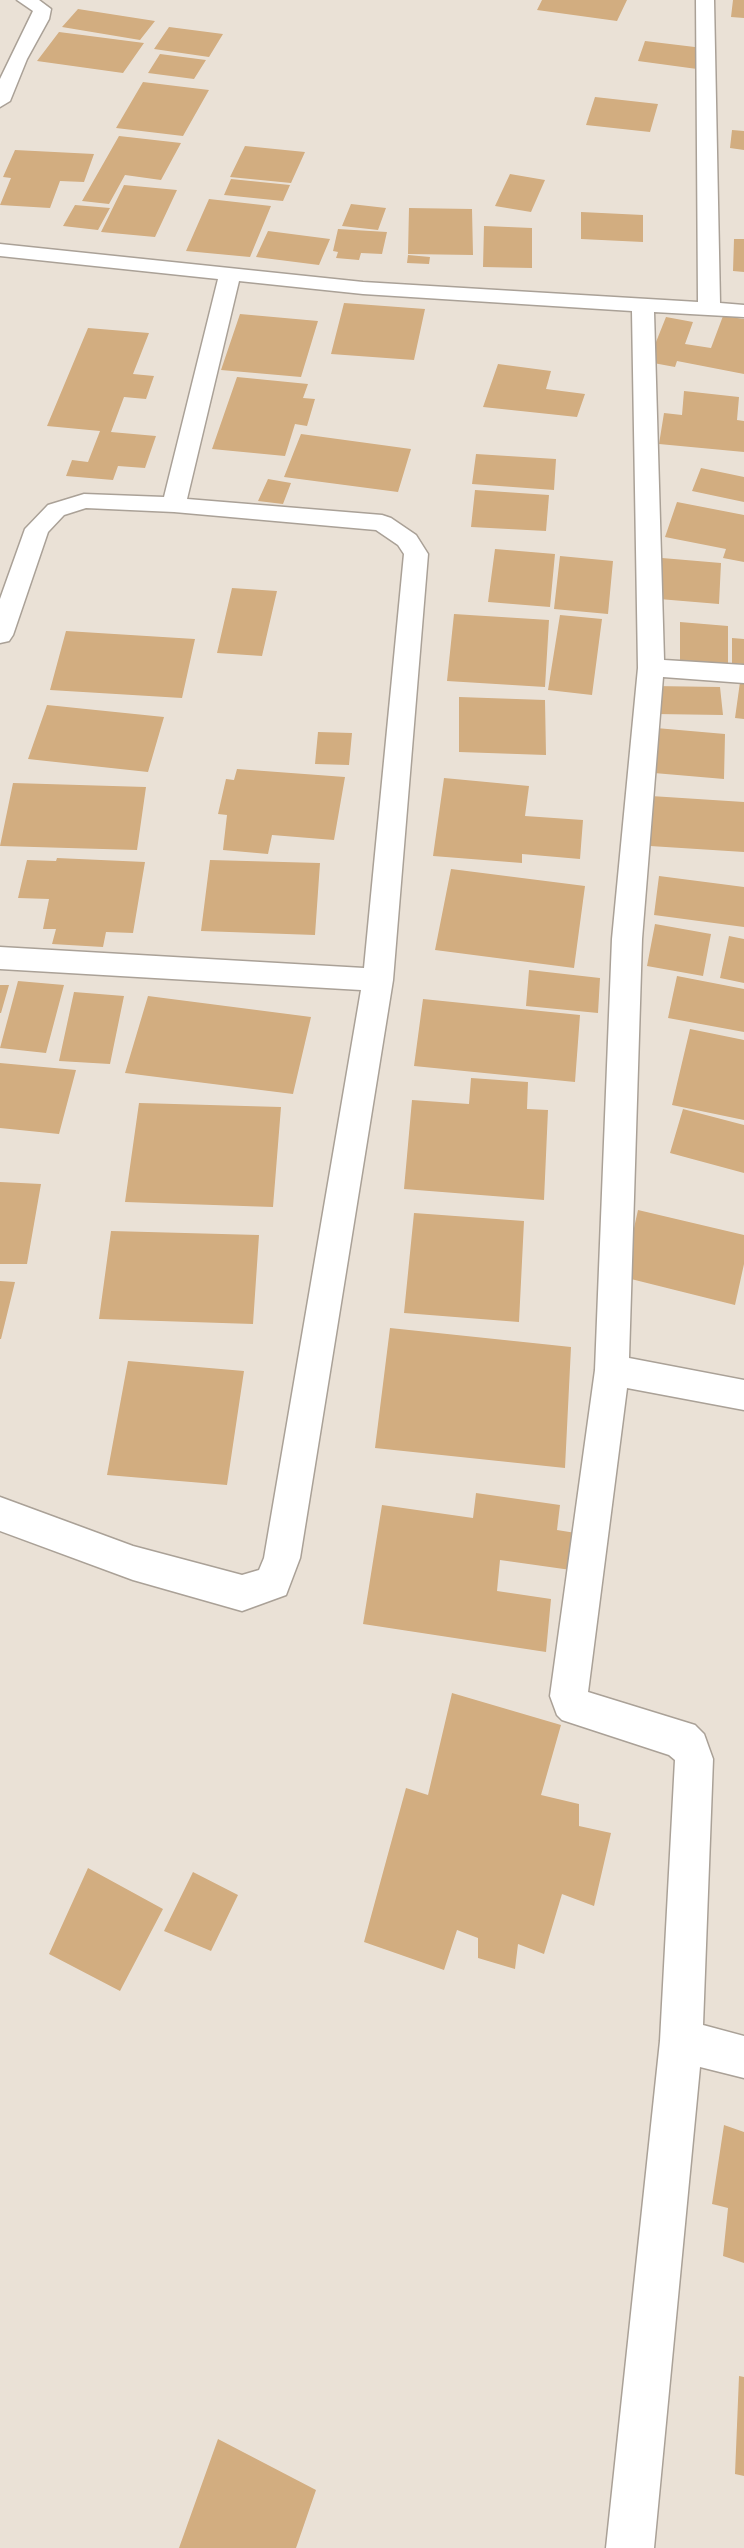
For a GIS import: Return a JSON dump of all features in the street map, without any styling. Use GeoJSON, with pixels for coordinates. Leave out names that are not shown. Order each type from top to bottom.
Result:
{"type":"FeatureCollection","features":[{"type":"Feature","properties":{"kind":"street"},"geometry":{"type":"LineString","coordinates":[[0,101],[18,59],[40,19],[42,9],[26,0]]}},
{"type":"Feature","properties":{"kind":"street"},"geometry":{"type":"LineString","coordinates":[[705,0],[709,309]]}},
{"type":"Feature","properties":{"kind":"street"},"geometry":{"type":"LineString","coordinates":[[0,250],[363,288],[744,311]]}},
{"type":"Feature","properties":{"kind":"street"},"geometry":{"type":"LineString","coordinates":[[174,505],[230,275]]}},
{"type":"Feature","properties":{"kind":"street"},"geometry":{"type":"LineString","coordinates":[[630,2548],[681,2041],[694,1759],[690,1748],[681,1739],[575,1707],[570,1702],[569,1696],[612,1370],[627,939],[651,668],[643,305]]}},
{"type":"Feature","properties":{"kind":"street"},"geometry":{"type":"LineString","coordinates":[[0,635],[37,528],[56,510],[84,501],[174,505],[382,523],[407,540],[416,554],[378,980],[282,1558],[273,1583],[242,1593],[133,1563],[0,1514]]}},
{"type":"Feature","properties":{"kind":"street"},"geometry":{"type":"LineString","coordinates":[[651,668],[744,674]]}},
{"type":"Feature","properties":{"kind":"street"},"geometry":{"type":"LineString","coordinates":[[0,957],[378,980]]}},
{"type":"Feature","properties":{"kind":"street"},"geometry":{"type":"LineString","coordinates":[[612,1370],[744,1395]]}},
{"type":"Feature","properties":{"kind":"street"},"geometry":{"type":"LineString","coordinates":[[681,2041],[744,2056]]}},
{"type":"Feature","properties":{"kind":"building"},"geometry":{"type":"Polygon","coordinates":[[[542,0],[627,0],[617,21],[537,10],[542,0]]]}},
{"type":"Feature","properties":{"kind":"building"},"geometry":{"type":"Polygon","coordinates":[[[733,0],[744,0],[744,18],[731,17],[733,0]]]}},
{"type":"Feature","properties":{"kind":"building"},"geometry":{"type":"Polygon","coordinates":[[[78,9],[155,21],[140,40],[62,27],[78,9]]]}},
{"type":"Feature","properties":{"kind":"building"},"geometry":{"type":"Polygon","coordinates":[[[169,27],[223,34],[209,57],[154,49],[169,27]]]}},
{"type":"Feature","properties":{"kind":"building"},"geometry":{"type":"Polygon","coordinates":[[[59,32],[144,43],[123,73],[37,61],[59,32]]]}},
{"type":"Feature","properties":{"kind":"building"},"geometry":{"type":"Polygon","coordinates":[[[645,41],[703,48],[697,69],[638,61],[645,41]]]}},
{"type":"Feature","properties":{"kind":"building"},"geometry":{"type":"Polygon","coordinates":[[[160,54],[206,60],[194,79],[148,73],[160,54]]]}},
{"type":"Feature","properties":{"kind":"building"},"geometry":{"type":"Polygon","coordinates":[[[143,82],[209,90],[183,136],[116,128],[143,82]]]}},
{"type":"Feature","properties":{"kind":"building"},"geometry":{"type":"Polygon","coordinates":[[[595,97],[658,104],[650,132],[586,125],[595,97]]]}},
{"type":"Feature","properties":{"kind":"building"},"geometry":{"type":"Polygon","coordinates":[[[732,130],[744,131],[744,150],[730,148],[732,130]]]}},
{"type":"Feature","properties":{"kind":"building"},"geometry":{"type":"Polygon","coordinates":[[[119,136],[181,143],[161,180],[125,175],[109,204],[82,201],[119,136]]]}},
{"type":"Feature","properties":{"kind":"building"},"geometry":{"type":"Polygon","coordinates":[[[245,146],[305,152],[291,183],[230,177],[245,146]]]}},
{"type":"Feature","properties":{"kind":"building"},"geometry":{"type":"Polygon","coordinates":[[[15,150],[94,154],[84,182],[60,181],[50,208],[0,205],[11,178],[3,177],[15,150]]]}},
{"type":"Feature","properties":{"kind":"building"},"geometry":{"type":"Polygon","coordinates":[[[510,174],[545,180],[531,212],[495,206],[510,174]]]}},
{"type":"Feature","properties":{"kind":"building"},"geometry":{"type":"Polygon","coordinates":[[[231,179],[290,185],[283,201],[224,195],[231,179]]]}},
{"type":"Feature","properties":{"kind":"building"},"geometry":{"type":"Polygon","coordinates":[[[124,185],[177,190],[155,237],[101,232],[124,185]]]}},
{"type":"Feature","properties":{"kind":"building"},"geometry":{"type":"Polygon","coordinates":[[[209,199],[271,206],[250,257],[186,251],[209,199]]]}},
{"type":"Feature","properties":{"kind":"building"},"geometry":{"type":"Polygon","coordinates":[[[351,204],[386,208],[378,230],[342,226],[351,204]]]}},
{"type":"Feature","properties":{"kind":"building"},"geometry":{"type":"Polygon","coordinates":[[[75,205],[110,208],[98,230],[63,226],[75,205]]]}},
{"type":"Feature","properties":{"kind":"building"},"geometry":{"type":"Polygon","coordinates":[[[409,208],[472,209],[473,255],[408,254],[409,208]]]}},
{"type":"Feature","properties":{"kind":"building"},"geometry":{"type":"Polygon","coordinates":[[[581,212],[643,215],[643,242],[581,239],[581,212]]]}},
{"type":"Feature","properties":{"kind":"building"},"geometry":{"type":"Polygon","coordinates":[[[484,226],[532,228],[532,268],[483,267],[484,226]]]}},
{"type":"Feature","properties":{"kind":"building"},"geometry":{"type":"Polygon","coordinates":[[[338,229],[387,232],[382,254],[361,253],[359,260],[336,258],[338,252],[333,251],[338,229]]]}},
{"type":"Feature","properties":{"kind":"building"},"geometry":{"type":"Polygon","coordinates":[[[268,231],[330,239],[319,265],[256,257],[268,231]]]}},
{"type":"Feature","properties":{"kind":"building"},"geometry":{"type":"Polygon","coordinates":[[[734,239],[744,239],[744,272],[733,271],[734,239]]]}},
{"type":"Feature","properties":{"kind":"building"},"geometry":{"type":"Polygon","coordinates":[[[408,255],[430,257],[429,264],[407,263],[408,255]]]}},
{"type":"Feature","properties":{"kind":"building"},"geometry":{"type":"Polygon","coordinates":[[[344,303],[425,309],[414,360],[331,354],[344,303]]]}},
{"type":"Feature","properties":{"kind":"building"},"geometry":{"type":"Polygon","coordinates":[[[240,314],[318,321],[301,377],[221,370],[240,314]]]}},
{"type":"Feature","properties":{"kind":"building"},"geometry":{"type":"Polygon","coordinates":[[[723,316],[744,319],[744,374],[677,361],[675,367],[648,362],[666,317],[693,322],[685,344],[711,348],[723,316]]]}},
{"type":"Feature","properties":{"kind":"building"},"geometry":{"type":"Polygon","coordinates":[[[88,328],[149,333],[133,374],[154,376],[146,399],[124,397],[111,432],[156,436],[145,468],[118,466],[113,480],[66,476],[72,460],[88,462],[100,431],[47,426],[88,328]]]}},
{"type":"Feature","properties":{"kind":"building"},"geometry":{"type":"Polygon","coordinates":[[[498,364],[551,371],[546,389],[585,394],[577,417],[483,407],[498,364]]]}},
{"type":"Feature","properties":{"kind":"building"},"geometry":{"type":"Polygon","coordinates":[[[237,377],[308,384],[303,398],[315,399],[307,426],[295,424],[285,456],[212,449],[237,377]]]}},
{"type":"Feature","properties":{"kind":"building"},"geometry":{"type":"Polygon","coordinates":[[[684,391],[739,397],[737,420],[744,421],[744,452],[659,444],[664,413],[682,415],[684,391]]]}},
{"type":"Feature","properties":{"kind":"building"},"geometry":{"type":"Polygon","coordinates":[[[301,434],[411,449],[398,492],[284,477],[301,434]]]}},
{"type":"Feature","properties":{"kind":"building"},"geometry":{"type":"Polygon","coordinates":[[[476,454],[556,459],[554,490],[472,484],[476,454]]]}},
{"type":"Feature","properties":{"kind":"building"},"geometry":{"type":"Polygon","coordinates":[[[701,468],[744,477],[744,502],[692,491],[701,468]]]}},
{"type":"Feature","properties":{"kind":"building"},"geometry":{"type":"Polygon","coordinates":[[[268,479],[291,483],[283,504],[258,501],[268,479]]]}},
{"type":"Feature","properties":{"kind":"building"},"geometry":{"type":"Polygon","coordinates":[[[475,490],[549,495],[546,531],[471,527],[475,490]]]}},
{"type":"Feature","properties":{"kind":"building"},"geometry":{"type":"Polygon","coordinates":[[[677,502],[744,515],[744,562],[723,558],[726,549],[665,537],[677,502]]]}},
{"type":"Feature","properties":{"kind":"building"},"geometry":{"type":"Polygon","coordinates":[[[495,549],[555,554],[550,607],[488,602],[495,549]]]}},
{"type":"Feature","properties":{"kind":"building"},"geometry":{"type":"Polygon","coordinates":[[[560,556],[613,561],[608,614],[554,609],[560,556]]]}},
{"type":"Feature","properties":{"kind":"building"},"geometry":{"type":"Polygon","coordinates":[[[662,558],[721,563],[719,604],[659,599],[662,558]]]}},
{"type":"Feature","properties":{"kind":"building"},"geometry":{"type":"Polygon","coordinates":[[[232,588],[277,591],[262,656],[217,653],[232,588]]]}},
{"type":"Feature","properties":{"kind":"building"},"geometry":{"type":"Polygon","coordinates":[[[454,614],[549,620],[545,687],[447,681],[454,614]]]}},
{"type":"Feature","properties":{"kind":"building"},"geometry":{"type":"Polygon","coordinates":[[[560,615],[602,619],[592,695],[548,690],[560,615]]]}},
{"type":"Feature","properties":{"kind":"building"},"geometry":{"type":"Polygon","coordinates":[[[680,622],[728,626],[728,666],[680,663],[680,622]]]}},
{"type":"Feature","properties":{"kind":"building"},"geometry":{"type":"Polygon","coordinates":[[[66,631],[195,639],[182,698],[50,690],[66,631]]]}},
{"type":"Feature","properties":{"kind":"building"},"geometry":{"type":"Polygon","coordinates":[[[732,638],[744,639],[744,664],[732,663],[732,638]]]}},
{"type":"Feature","properties":{"kind":"building"},"geometry":{"type":"Polygon","coordinates":[[[740,682],[744,682],[744,719],[735,718],[740,682]]]}},
{"type":"Feature","properties":{"kind":"building"},"geometry":{"type":"Polygon","coordinates":[[[653,686],[720,687],[723,715],[656,714],[653,686]]]}},
{"type":"Feature","properties":{"kind":"building"},"geometry":{"type":"Polygon","coordinates":[[[459,697],[545,700],[546,755],[459,752],[459,697]]]}},
{"type":"Feature","properties":{"kind":"building"},"geometry":{"type":"Polygon","coordinates":[[[47,705],[164,717],[148,772],[28,759],[47,705]]]}},
{"type":"Feature","properties":{"kind":"building"},"geometry":{"type":"Polygon","coordinates":[[[656,728],[725,734],[724,779],[654,773],[656,728]]]}},
{"type":"Feature","properties":{"kind":"building"},"geometry":{"type":"Polygon","coordinates":[[[318,732],[352,733],[349,765],[315,764],[318,732]]]}},
{"type":"Feature","properties":{"kind":"building"},"geometry":{"type":"Polygon","coordinates":[[[237,769],[345,777],[334,840],[272,835],[268,854],[223,850],[227,815],[218,814],[226,779],[234,780],[237,769]]]}},
{"type":"Feature","properties":{"kind":"building"},"geometry":{"type":"Polygon","coordinates":[[[444,778],[529,786],[525,816],[583,820],[580,859],[522,854],[522,863],[433,856],[444,778]]]}},
{"type":"Feature","properties":{"kind":"building"},"geometry":{"type":"Polygon","coordinates":[[[13,783],[146,787],[137,850],[0,846],[13,783]]]}},
{"type":"Feature","properties":{"kind":"building"},"geometry":{"type":"Polygon","coordinates":[[[651,796],[744,802],[744,852],[650,846],[651,796]]]}},
{"type":"Feature","properties":{"kind":"building"},"geometry":{"type":"Polygon","coordinates":[[[57,858],[145,862],[133,933],[106,932],[103,947],[52,944],[56,929],[43,929],[49,899],[18,898],[27,860],[56,861],[57,858]]]}},
{"type":"Feature","properties":{"kind":"building"},"geometry":{"type":"Polygon","coordinates":[[[210,860],[320,863],[315,935],[201,931],[210,860]]]}},
{"type":"Feature","properties":{"kind":"building"},"geometry":{"type":"Polygon","coordinates":[[[451,869],[585,886],[574,968],[435,950],[451,869]]]}},
{"type":"Feature","properties":{"kind":"building"},"geometry":{"type":"Polygon","coordinates":[[[659,876],[744,887],[744,927],[654,915],[659,876]]]}},
{"type":"Feature","properties":{"kind":"building"},"geometry":{"type":"Polygon","coordinates":[[[655,924],[711,934],[703,976],[647,966],[655,924]]]}},
{"type":"Feature","properties":{"kind":"building"},"geometry":{"type":"Polygon","coordinates":[[[729,936],[744,939],[744,983],[720,978],[729,936]]]}},
{"type":"Feature","properties":{"kind":"building"},"geometry":{"type":"Polygon","coordinates":[[[529,970],[600,978],[598,1013],[526,1006],[529,970]]]}},
{"type":"Feature","properties":{"kind":"building"},"geometry":{"type":"Polygon","coordinates":[[[677,976],[744,989],[744,1032],[668,1018],[677,976]]]}},
{"type":"Feature","properties":{"kind":"building"},"geometry":{"type":"Polygon","coordinates":[[[18,981],[64,985],[46,1053],[0,1048],[18,981]]]}},
{"type":"Feature","properties":{"kind":"building"},"geometry":{"type":"Polygon","coordinates":[[[0,985],[9,985],[1,1013],[0,1013],[0,985]]]}},
{"type":"Feature","properties":{"kind":"building"},"geometry":{"type":"Polygon","coordinates":[[[74,992],[124,996],[110,1064],[59,1061],[74,992]]]}},
{"type":"Feature","properties":{"kind":"building"},"geometry":{"type":"Polygon","coordinates":[[[148,996],[311,1017],[293,1094],[125,1073],[148,996]]]}},
{"type":"Feature","properties":{"kind":"building"},"geometry":{"type":"Polygon","coordinates":[[[423,999],[580,1015],[575,1082],[414,1066],[423,999]]]}},
{"type":"Feature","properties":{"kind":"building"},"geometry":{"type":"Polygon","coordinates":[[[690,1029],[744,1040],[744,1120],[672,1105],[690,1029]]]}},
{"type":"Feature","properties":{"kind":"building"},"geometry":{"type":"Polygon","coordinates":[[[0,1063],[76,1070],[59,1134],[0,1128],[0,1063]]]}},
{"type":"Feature","properties":{"kind":"building"},"geometry":{"type":"Polygon","coordinates":[[[471,1078],[528,1082],[527,1109],[548,1110],[544,1200],[404,1189],[412,1100],[469,1104],[471,1078]]]}},
{"type":"Feature","properties":{"kind":"building"},"geometry":{"type":"Polygon","coordinates":[[[139,1103],[281,1107],[273,1207],[125,1202],[139,1103]]]}},
{"type":"Feature","properties":{"kind":"building"},"geometry":{"type":"Polygon","coordinates":[[[683,1109],[744,1125],[744,1173],[670,1153],[683,1109]]]}},
{"type":"Feature","properties":{"kind":"building"},"geometry":{"type":"Polygon","coordinates":[[[0,1182],[41,1184],[27,1264],[0,1264],[0,1182]]]}},
{"type":"Feature","properties":{"kind":"building"},"geometry":{"type":"Polygon","coordinates":[[[638,1210],[744,1235],[744,1264],[735,1305],[623,1277],[638,1210]]]}},
{"type":"Feature","properties":{"kind":"building"},"geometry":{"type":"Polygon","coordinates":[[[414,1213],[524,1221],[519,1322],[404,1313],[414,1213]]]}},
{"type":"Feature","properties":{"kind":"building"},"geometry":{"type":"Polygon","coordinates":[[[111,1231],[259,1235],[253,1324],[99,1319],[111,1231]]]}},
{"type":"Feature","properties":{"kind":"building"},"geometry":{"type":"Polygon","coordinates":[[[0,1281],[15,1282],[1,1339],[0,1339],[0,1281]]]}},
{"type":"Feature","properties":{"kind":"building"},"geometry":{"type":"Polygon","coordinates":[[[390,1328],[571,1347],[565,1468],[375,1448],[390,1328]]]}},
{"type":"Feature","properties":{"kind":"building"},"geometry":{"type":"Polygon","coordinates":[[[128,1361],[244,1371],[227,1485],[107,1475],[128,1361]]]}},
{"type":"Feature","properties":{"kind":"building"},"geometry":{"type":"Polygon","coordinates":[[[476,1493],[560,1505],[557,1530],[582,1534],[578,1571],[500,1560],[497,1591],[551,1599],[546,1652],[363,1624],[382,1505],[473,1518],[476,1493]]]}},
{"type":"Feature","properties":{"kind":"building"},"geometry":{"type":"Polygon","coordinates":[[[452,1693],[561,1725],[541,1795],[579,1804],[579,1826],[611,1833],[594,1906],[562,1894],[544,1954],[518,1944],[515,1969],[478,1958],[478,1938],[457,1930],[444,1970],[364,1942],[406,1788],[428,1795],[452,1693]]]}},
{"type":"Feature","properties":{"kind":"building"},"geometry":{"type":"Polygon","coordinates":[[[88,1868],[163,1909],[120,1991],[49,1954],[88,1868]]]}},
{"type":"Feature","properties":{"kind":"building"},"geometry":{"type":"Polygon","coordinates":[[[193,1872],[238,1895],[211,1951],[164,1931],[193,1872]]]}},
{"type":"Feature","properties":{"kind":"building"},"geometry":{"type":"Polygon","coordinates":[[[724,2125],[744,2132],[744,2263],[723,2256],[728,2208],[712,2204],[724,2125]]]}},
{"type":"Feature","properties":{"kind":"building"},"geometry":{"type":"Polygon","coordinates":[[[739,2376],[744,2377],[744,2476],[735,2474],[739,2376]]]}},
{"type":"Feature","properties":{"kind":"building"},"geometry":{"type":"Polygon","coordinates":[[[218,2439],[316,2490],[296,2548],[179,2548],[218,2439]]]}}]}
